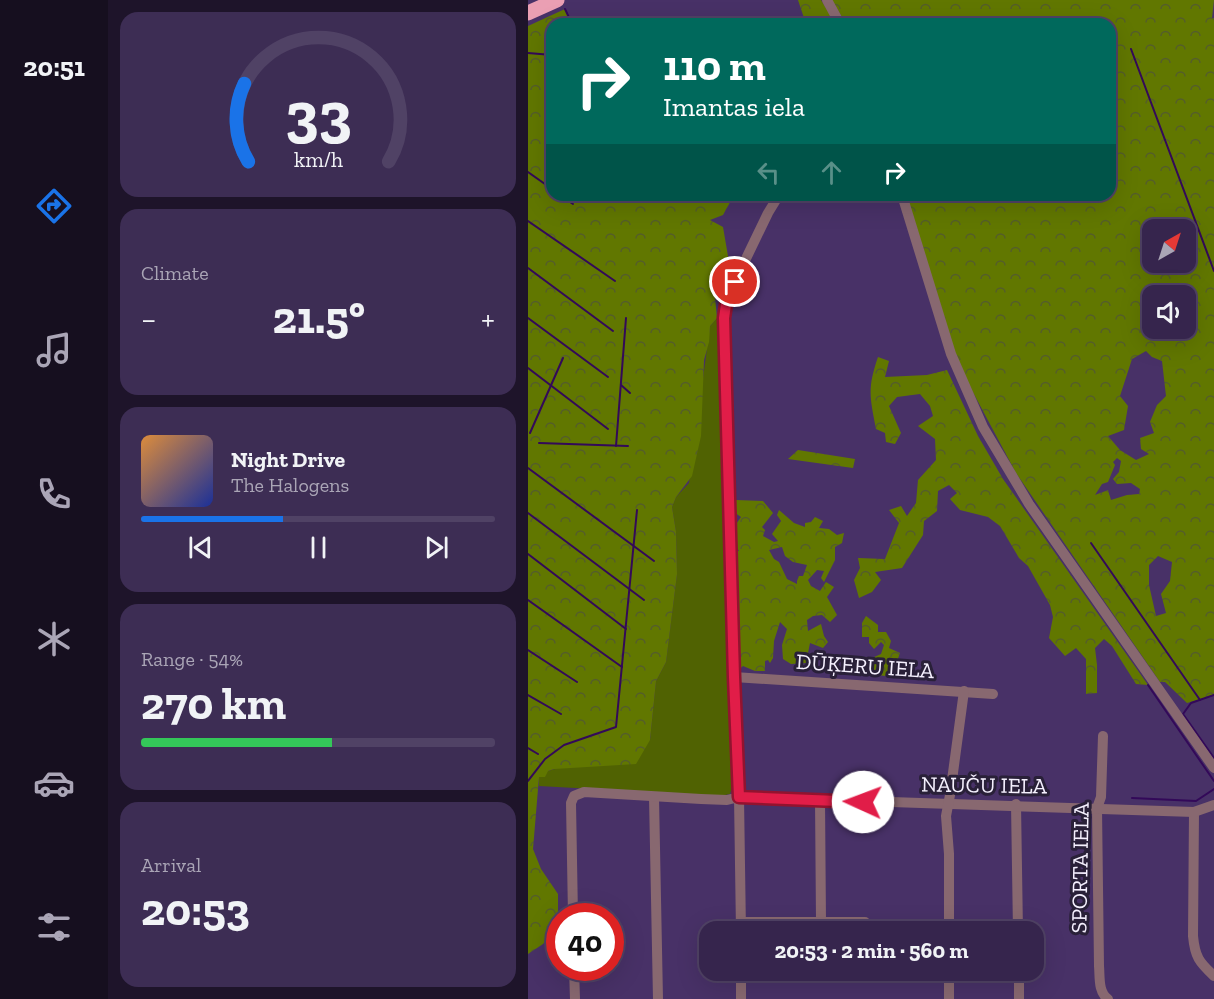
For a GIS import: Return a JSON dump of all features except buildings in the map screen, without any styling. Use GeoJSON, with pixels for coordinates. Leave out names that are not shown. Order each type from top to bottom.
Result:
{"type":"FeatureCollection","features":[{"type":"Feature","properties":{"kind":"highway"},"geometry":{"type":"LineString","coordinates":[[528,13],[557,0]]}},
{"type":"Feature","properties":{"kind":"street"},"geometry":{"type":"LineString","coordinates":[[827,0],[837,18]]}},
{"type":"Feature","properties":{"kind":"street"},"geometry":{"type":"LineString","coordinates":[[741,921],[724,318],[727,298],[775,201]]}},
{"type":"Feature","properties":{"kind":"street"},"geometry":{"type":"LineString","coordinates":[[904,201],[951,354],[983,428],[1029,504],[1214,768]]}},
{"type":"Feature","properties":{"kind":"street","name":"DŪĶERU IELA"},"geometry":{"type":"LineString","coordinates":[[734,677],[993,694]]}},
{"type":"Feature","properties":{"kind":"street"},"geometry":{"type":"LineString","coordinates":[[949,921],[949,854],[946,816],[964,691]]}},
{"type":"Feature","properties":{"kind":"street","name":"SPORTA IELA"},"geometry":{"type":"LineString","coordinates":[[1103,736],[1101,796],[1097,808],[1099,966],[1100,986],[1104,998]]}},
{"type":"Feature","properties":{"kind":"street","name":"NAUČU IELA"},"geometry":{"type":"LineString","coordinates":[[573,903],[571,803],[574,796],[584,792],[727,800],[739,797],[949,805],[1016,804],[1194,812],[1214,805]]}},
{"type":"Feature","properties":{"kind":"street"},"geometry":{"type":"LineString","coordinates":[[654,797],[658,999]]}},
{"type":"Feature","properties":{"kind":"street"},"geometry":{"type":"LineString","coordinates":[[820,800],[821,921]]}},
{"type":"Feature","properties":{"kind":"street"},"geometry":{"type":"LineString","coordinates":[[1016,804],[1018,921]]}},
{"type":"Feature","properties":{"kind":"street"},"geometry":{"type":"LineString","coordinates":[[1194,812],[1192,936],[1195,955],[1214,976]]}},
{"type":"Feature","properties":{"kind":"street"},"geometry":{"type":"LineString","coordinates":[[574,981],[575,999]]}},
{"type":"Feature","properties":{"kind":"street"},"geometry":{"type":"LineString","coordinates":[[741,981],[741,999]]}},
{"type":"Feature","properties":{"kind":"street"},"geometry":{"type":"LineString","coordinates":[[949,981],[949,999]]}},
{"type":"Feature","properties":{"kind":"street"},"geometry":{"type":"LineString","coordinates":[[1018,981],[1019,999]]}},
{"type":"Feature","properties":{"kind":"green space"},"geometry":{"type":"Polygon","coordinates":[[[798,0],[821,0],[832,18],[804,18],[798,0]]]}},
{"type":"Feature","properties":{"kind":"green space"},"geometry":{"type":"Polygon","coordinates":[[[832,0],[1214,0],[1212,18],[1214,18],[1214,695],[1187,703],[1165,682],[1160,682],[1016,473],[959,366],[908,201],[1116,201],[1116,18],[842,18],[832,0]],[[1146,351],[1132,359],[1120,396],[1128,406],[1124,430],[1108,436],[1120,450],[1136,460],[1149,454],[1141,449],[1140,438],[1154,433],[1150,422],[1157,405],[1166,396],[1162,361],[1152,357],[1146,351]],[[1117,458],[1113,462],[1115,465],[1108,482],[1102,484],[1095,495],[1108,490],[1111,500],[1139,494],[1140,489],[1131,483],[1117,484],[1113,479],[1119,472],[1121,461],[1117,458]],[[1158,556],[1149,565],[1149,585],[1156,616],[1166,613],[1161,594],[1170,581],[1172,562],[1158,556]]]}},
{"type":"Feature","properties":{"kind":"green space"},"geometry":{"type":"Polygon","coordinates":[[[565,9],[570,18],[546,18],[546,201],[731,201],[723,215],[710,220],[723,227],[729,262],[717,265],[713,276],[717,318],[710,326],[704,360],[701,436],[692,476],[676,497],[672,507],[676,532],[677,574],[666,662],[656,681],[650,740],[636,764],[554,769],[548,771],[545,777],[539,777],[533,849],[541,869],[558,894],[558,903],[546,903],[546,941],[528,954],[528,26],[565,9]]]}},
{"type":"Feature","properties":{"kind":"green space"},"geometry":{"type":"Polygon","coordinates":[[[721,317],[733,783],[730,794],[720,796],[539,786],[539,777],[548,771],[650,740],[656,681],[666,662],[677,574],[676,532],[672,507],[676,497],[689,483],[710,326],[721,317]]]}},
{"type":"Feature","properties":{"kind":"green space"},"geometry":{"type":"Polygon","coordinates":[[[878,357],[889,361],[885,377],[927,375],[947,370],[978,436],[1003,479],[1148,685],[1136,684],[1112,646],[1104,639],[1095,648],[1097,693],[1086,694],[1086,659],[1076,648],[1065,656],[1049,638],[1053,617],[1050,605],[1028,566],[1019,558],[1000,526],[988,517],[960,510],[950,499],[957,493],[949,485],[938,491],[937,511],[924,521],[923,535],[902,568],[875,572],[881,580],[872,592],[859,598],[854,580],[860,568],[858,558],[885,559],[899,523],[889,510],[901,506],[907,516],[916,503],[918,480],[936,460],[935,439],[918,426],[933,416],[930,406],[920,394],[897,397],[889,406],[901,433],[895,444],[886,442],[885,433],[876,429],[871,393],[872,377],[878,357]]]}},
{"type":"Feature","properties":{"kind":"green space"},"geometry":{"type":"Polygon","coordinates":[[[798,450],[855,459],[853,468],[788,459],[798,450]]]}},
{"type":"Feature","properties":{"kind":"green space"},"geometry":{"type":"Polygon","coordinates":[[[736,500],[763,501],[773,513],[762,527],[765,530],[763,536],[774,542],[778,541],[772,534],[781,521],[777,515],[779,510],[794,523],[805,527],[805,523],[811,522],[815,517],[823,521],[819,528],[829,529],[837,535],[844,533],[842,543],[835,547],[835,560],[824,582],[821,578],[824,571],[817,570],[808,580],[811,586],[820,591],[826,582],[834,587],[827,597],[837,615],[830,622],[822,615],[813,616],[807,620],[808,631],[821,624],[828,642],[823,648],[810,643],[806,663],[791,664],[783,659],[782,645],[787,629],[780,622],[774,641],[773,658],[770,663],[768,660],[765,661],[765,671],[755,671],[743,666],[736,672],[734,648],[739,642],[734,637],[734,631],[738,628],[733,622],[733,579],[737,574],[734,569],[734,552],[739,551],[734,543],[737,538],[732,530],[741,517],[731,510],[736,500]],[[782,547],[769,550],[774,559],[779,562],[787,579],[797,584],[799,576],[803,576],[807,565],[793,562],[785,556],[782,547]]]}},
{"type":"Feature","properties":{"kind":"green space"},"geometry":{"type":"Polygon","coordinates":[[[866,616],[878,625],[878,632],[886,632],[891,641],[889,648],[900,653],[896,664],[890,666],[885,676],[842,669],[841,665],[851,656],[872,658],[881,654],[884,645],[881,642],[874,649],[869,643],[869,637],[862,637],[862,623],[866,616]]]}},
{"type":"Feature","properties":{"kind":"waterway"},"geometry":{"type":"LineString","coordinates":[[565,9],[569,18]]}},
{"type":"Feature","properties":{"kind":"waterway"},"geometry":{"type":"LineString","coordinates":[[1131,49],[1214,271]]}},
{"type":"Feature","properties":{"kind":"waterway"},"geometry":{"type":"LineString","coordinates":[[528,53],[546,54]]}},
{"type":"Feature","properties":{"kind":"waterway"},"geometry":{"type":"LineString","coordinates":[[528,172],[546,185]]}},
{"type":"Feature","properties":{"kind":"waterway"},"geometry":{"type":"LineString","coordinates":[[569,201],[573,204]]}},
{"type":"Feature","properties":{"kind":"waterway"},"geometry":{"type":"LineString","coordinates":[[528,221],[615,281]]}},
{"type":"Feature","properties":{"kind":"waterway"},"geometry":{"type":"LineString","coordinates":[[528,268],[613,331]]}},
{"type":"Feature","properties":{"kind":"waterway"},"geometry":{"type":"LineString","coordinates":[[528,318],[608,377]]}},
{"type":"Feature","properties":{"kind":"waterway"},"geometry":{"type":"LineString","coordinates":[[616,446],[626,318]]}},
{"type":"Feature","properties":{"kind":"waterway"},"geometry":{"type":"LineString","coordinates":[[530,433],[563,358]]}},
{"type":"Feature","properties":{"kind":"waterway"},"geometry":{"type":"LineString","coordinates":[[528,368],[608,429]]}},
{"type":"Feature","properties":{"kind":"waterway"},"geometry":{"type":"LineString","coordinates":[[621,385],[630,393]]}},
{"type":"Feature","properties":{"kind":"waterway"},"geometry":{"type":"LineString","coordinates":[[539,443],[628,446]]}},
{"type":"Feature","properties":{"kind":"waterway"},"geometry":{"type":"LineString","coordinates":[[528,468],[654,561]]}},
{"type":"Feature","properties":{"kind":"waterway"},"geometry":{"type":"LineString","coordinates":[[528,781],[545,759],[564,745],[616,727],[637,510]]}},
{"type":"Feature","properties":{"kind":"waterway"},"geometry":{"type":"LineString","coordinates":[[528,513],[644,600]]}},
{"type":"Feature","properties":{"kind":"waterway"},"geometry":{"type":"LineString","coordinates":[[1091,543],[1200,700]]}},
{"type":"Feature","properties":{"kind":"waterway"},"geometry":{"type":"LineString","coordinates":[[528,554],[626,629]]}},
{"type":"Feature","properties":{"kind":"waterway"},"geometry":{"type":"LineString","coordinates":[[528,600],[622,667]]}},
{"type":"Feature","properties":{"kind":"waterway"},"geometry":{"type":"LineString","coordinates":[[528,650],[577,682]]}},
{"type":"Feature","properties":{"kind":"waterway"},"geometry":{"type":"LineString","coordinates":[[1148,685],[1214,781]]}},
{"type":"Feature","properties":{"kind":"waterway"},"geometry":{"type":"LineString","coordinates":[[528,695],[561,714]]}},
{"type":"Feature","properties":{"kind":"waterway"},"geometry":{"type":"LineString","coordinates":[[1214,695],[1191,703],[1183,714],[1214,758]]}},
{"type":"Feature","properties":{"kind":"waterway"},"geometry":{"type":"LineString","coordinates":[[528,748],[538,754]]}},
{"type":"Feature","properties":{"kind":"waterway"},"geometry":{"type":"LineString","coordinates":[[1132,798],[1196,801],[1214,789]]}},
{"type":"Feature","properties":{"kind":"route"},"geometry":{"type":"LineString","coordinates":[[735,282],[727,298],[724,318],[739,797],[863,802]]}}]}
